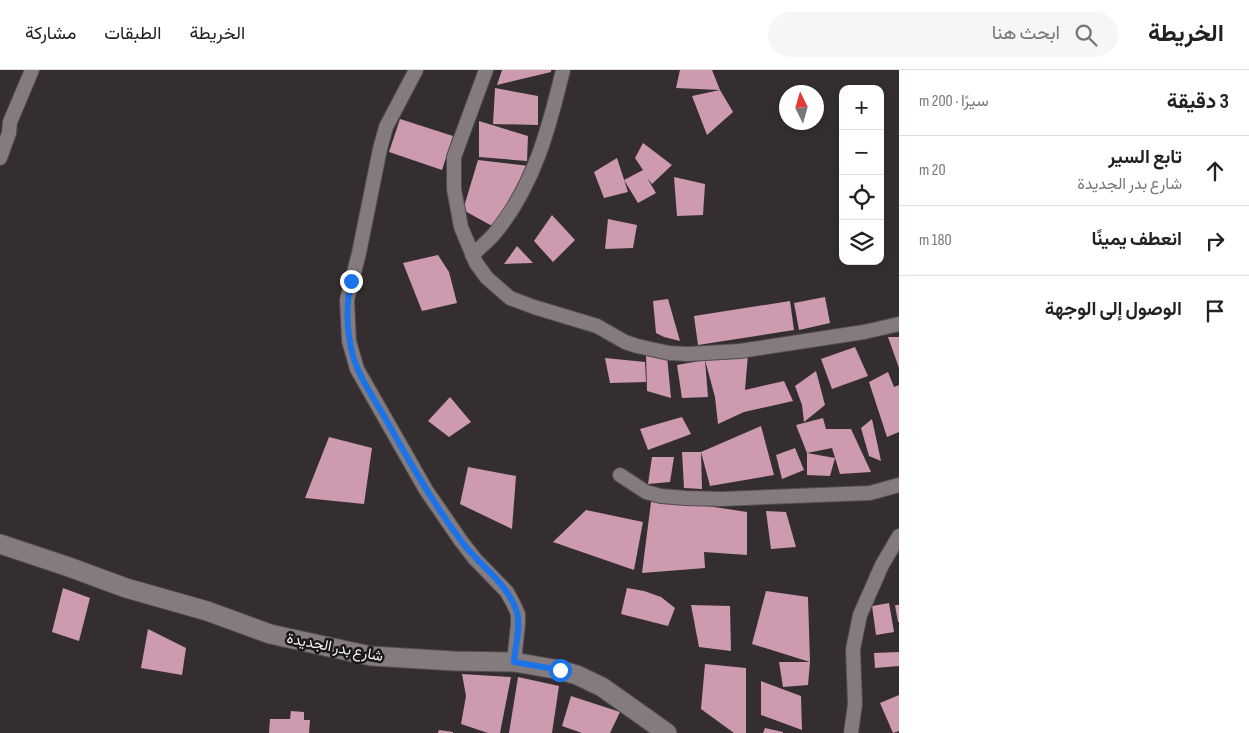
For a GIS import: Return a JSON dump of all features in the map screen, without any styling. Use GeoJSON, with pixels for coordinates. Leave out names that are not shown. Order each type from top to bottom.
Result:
{"type":"FeatureCollection","features":[{"type":"Feature","properties":{"kind":"main road","name":"شارع بدر الجديدة"},"geometry":{"type":"LineString","coordinates":[[0,544],[126,588],[207,611],[270,634],[329,648],[371,656],[413,660],[514,662],[560,670],[589,680],[602,687],[666,733]]}},
{"type":"Feature","properties":{"kind":"street"},"geometry":{"type":"LineString","coordinates":[[0,158],[9,133],[5,123],[32,70]]}},
{"type":"Feature","properties":{"kind":"street"},"geometry":{"type":"LineString","coordinates":[[416,70],[386,127],[380,149],[359,253],[347,300],[349,342],[358,369],[426,490],[461,541],[507,592],[514,605],[518,614],[518,624],[514,662]]}},
{"type":"Feature","properties":{"kind":"street"},"geometry":{"type":"LineString","coordinates":[[486,70],[460,140],[453,165],[456,206],[472,255],[487,278],[510,298],[598,326],[625,342],[669,353],[688,354],[740,351],[864,332],[899,324]]}},
{"type":"Feature","properties":{"kind":"street"},"geometry":{"type":"LineString","coordinates":[[472,255],[494,234],[517,202],[534,170],[550,125],[563,70]]}},
{"type":"Feature","properties":{"kind":"street"},"geometry":{"type":"LineString","coordinates":[[620,475],[646,492],[661,496],[686,498],[721,499],[870,493],[898,488]]}},
{"type":"Feature","properties":{"kind":"street"},"geometry":{"type":"LineString","coordinates":[[851,733],[856,686],[853,649],[859,623],[878,573],[899,536]]}},
{"type":"Feature","properties":{"kind":"building"},"geometry":{"type":"Polygon","coordinates":[[[502,70],[551,70],[551,72],[497,85],[502,70]]]}},
{"type":"Feature","properties":{"kind":"building"},"geometry":{"type":"Polygon","coordinates":[[[680,70],[712,70],[720,90],[676,88],[680,70]]]}},
{"type":"Feature","properties":{"kind":"building"},"geometry":{"type":"Polygon","coordinates":[[[495,88],[538,96],[538,125],[493,124],[495,88]]]}},
{"type":"Feature","properties":{"kind":"building"},"geometry":{"type":"Polygon","coordinates":[[[720,90],[733,112],[707,135],[692,96],[720,90]]]}},
{"type":"Feature","properties":{"kind":"building"},"geometry":{"type":"Polygon","coordinates":[[[400,119],[453,136],[442,170],[389,152],[400,119]]]}},
{"type":"Feature","properties":{"kind":"building"},"geometry":{"type":"Polygon","coordinates":[[[479,121],[528,136],[527,161],[479,157],[479,121]]]}},
{"type":"Feature","properties":{"kind":"building"},"geometry":{"type":"Polygon","coordinates":[[[643,143],[672,165],[652,184],[647,178],[656,193],[638,203],[624,180],[643,170],[635,158],[643,143]]]}},
{"type":"Feature","properties":{"kind":"building"},"geometry":{"type":"Polygon","coordinates":[[[617,158],[628,192],[604,198],[594,172],[617,158]]]}},
{"type":"Feature","properties":{"kind":"building"},"geometry":{"type":"Polygon","coordinates":[[[478,160],[529,166],[494,227],[463,210],[478,160]]]}},
{"type":"Feature","properties":{"kind":"building"},"geometry":{"type":"Polygon","coordinates":[[[674,177],[705,184],[703,215],[677,216],[674,177]]]}},
{"type":"Feature","properties":{"kind":"building"},"geometry":{"type":"Polygon","coordinates":[[[552,215],[575,240],[553,262],[534,241],[552,215]]]}},
{"type":"Feature","properties":{"kind":"building"},"geometry":{"type":"Polygon","coordinates":[[[608,219],[637,225],[633,248],[605,249],[608,219]]]}},
{"type":"Feature","properties":{"kind":"building"},"geometry":{"type":"Polygon","coordinates":[[[517,246],[533,263],[504,264],[517,246]]]}},
{"type":"Feature","properties":{"kind":"building"},"geometry":{"type":"Polygon","coordinates":[[[438,255],[449,272],[457,303],[422,311],[403,263],[438,255]]]}},
{"type":"Feature","properties":{"kind":"building"},"geometry":{"type":"Polygon","coordinates":[[[825,297],[830,323],[799,330],[794,303],[825,297]]]}},
{"type":"Feature","properties":{"kind":"building"},"geometry":{"type":"Polygon","coordinates":[[[668,299],[680,341],[656,333],[653,301],[668,299]]]}},
{"type":"Feature","properties":{"kind":"building"},"geometry":{"type":"Polygon","coordinates":[[[790,301],[794,330],[698,345],[694,316],[790,301]]]}},
{"type":"Feature","properties":{"kind":"building"},"geometry":{"type":"Polygon","coordinates":[[[888,337],[899,337],[899,368],[888,337]]]}},
{"type":"Feature","properties":{"kind":"building"},"geometry":{"type":"Polygon","coordinates":[[[855,347],[868,376],[832,389],[821,359],[855,347]]]}},
{"type":"Feature","properties":{"kind":"building"},"geometry":{"type":"Polygon","coordinates":[[[646,353],[667,356],[671,398],[647,391],[646,353]]]}},
{"type":"Feature","properties":{"kind":"building"},"geometry":{"type":"Polygon","coordinates":[[[748,354],[745,390],[784,381],[793,401],[744,412],[718,424],[715,397],[705,360],[748,354]]]}},
{"type":"Feature","properties":{"kind":"building"},"geometry":{"type":"Polygon","coordinates":[[[605,358],[645,362],[646,382],[610,383],[605,358]]]}},
{"type":"Feature","properties":{"kind":"building"},"geometry":{"type":"Polygon","coordinates":[[[705,360],[708,397],[682,398],[677,365],[705,360]]]}},
{"type":"Feature","properties":{"kind":"building"},"geometry":{"type":"Polygon","coordinates":[[[816,371],[825,405],[804,422],[802,405],[795,386],[816,371]]]}},
{"type":"Feature","properties":{"kind":"building"},"geometry":{"type":"Polygon","coordinates":[[[888,372],[894,387],[899,385],[899,432],[887,437],[869,382],[888,372]]]}},
{"type":"Feature","properties":{"kind":"building"},"geometry":{"type":"Polygon","coordinates":[[[450,397],[471,422],[449,437],[428,421],[450,397]]]}},
{"type":"Feature","properties":{"kind":"building"},"geometry":{"type":"Polygon","coordinates":[[[682,417],[691,434],[648,450],[640,429],[682,417]]]}},
{"type":"Feature","properties":{"kind":"building"},"geometry":{"type":"Polygon","coordinates":[[[823,418],[826,429],[851,429],[871,472],[840,474],[832,448],[807,453],[796,425],[823,418]]]}},
{"type":"Feature","properties":{"kind":"building"},"geometry":{"type":"Polygon","coordinates":[[[872,419],[881,461],[869,456],[861,428],[872,419]]]}},
{"type":"Feature","properties":{"kind":"building"},"geometry":{"type":"Polygon","coordinates":[[[761,426],[774,475],[710,486],[701,452],[761,426]]]}},
{"type":"Feature","properties":{"kind":"building"},"geometry":{"type":"Polygon","coordinates":[[[329,437],[372,448],[364,504],[305,498],[329,437]]]}},
{"type":"Feature","properties":{"kind":"building"},"geometry":{"type":"Polygon","coordinates":[[[795,448],[804,470],[782,479],[776,455],[795,448]]]}},
{"type":"Feature","properties":{"kind":"building"},"geometry":{"type":"Polygon","coordinates":[[[682,452],[701,452],[702,489],[684,488],[682,452]]]}},
{"type":"Feature","properties":{"kind":"building"},"geometry":{"type":"Polygon","coordinates":[[[807,453],[835,458],[830,476],[807,475],[807,453]]]}},
{"type":"Feature","properties":{"kind":"building"},"geometry":{"type":"Polygon","coordinates":[[[652,457],[674,457],[670,482],[648,484],[652,457]]]}},
{"type":"Feature","properties":{"kind":"building"},"geometry":{"type":"Polygon","coordinates":[[[468,467],[516,476],[512,529],[460,504],[468,467]]]}},
{"type":"Feature","properties":{"kind":"building"},"geometry":{"type":"Polygon","coordinates":[[[651,502],[701,505],[747,512],[747,555],[704,552],[705,568],[642,573],[651,502]]]}},
{"type":"Feature","properties":{"kind":"building"},"geometry":{"type":"Polygon","coordinates":[[[586,510],[643,522],[634,570],[553,542],[586,510]]]}},
{"type":"Feature","properties":{"kind":"building"},"geometry":{"type":"Polygon","coordinates":[[[766,511],[786,512],[796,547],[771,549],[766,511]]]}},
{"type":"Feature","properties":{"kind":"building"},"geometry":{"type":"Polygon","coordinates":[[[63,588],[90,598],[79,641],[52,632],[63,588]]]}},
{"type":"Feature","properties":{"kind":"building"},"geometry":{"type":"Polygon","coordinates":[[[627,588],[661,597],[675,608],[668,626],[621,614],[627,588]]]}},
{"type":"Feature","properties":{"kind":"building"},"geometry":{"type":"Polygon","coordinates":[[[766,591],[808,597],[810,662],[752,644],[766,591]]]}},
{"type":"Feature","properties":{"kind":"building"},"geometry":{"type":"Polygon","coordinates":[[[889,603],[894,632],[876,635],[872,606],[889,603]]]}},
{"type":"Feature","properties":{"kind":"building"},"geometry":{"type":"Polygon","coordinates":[[[691,605],[730,606],[731,651],[699,647],[691,605]]]}},
{"type":"Feature","properties":{"kind":"building"},"geometry":{"type":"Polygon","coordinates":[[[895,605],[899,605],[899,622],[898,622],[895,605]]]}},
{"type":"Feature","properties":{"kind":"building"},"geometry":{"type":"Polygon","coordinates":[[[148,629],[186,648],[182,675],[141,668],[148,629]]]}},
{"type":"Feature","properties":{"kind":"building"},"geometry":{"type":"Polygon","coordinates":[[[899,652],[899,666],[875,668],[874,653],[899,652]]]}},
{"type":"Feature","properties":{"kind":"building"},"geometry":{"type":"Polygon","coordinates":[[[779,662],[810,662],[808,685],[783,687],[779,662]]]}},
{"type":"Feature","properties":{"kind":"building"},"geometry":{"type":"Polygon","coordinates":[[[705,664],[746,668],[746,733],[734,733],[701,709],[705,664]]]}},
{"type":"Feature","properties":{"kind":"building"},"geometry":{"type":"Polygon","coordinates":[[[462,674],[511,677],[500,733],[488,733],[461,724],[466,696],[462,674]]]}},
{"type":"Feature","properties":{"kind":"building"},"geometry":{"type":"Polygon","coordinates":[[[518,677],[559,686],[552,733],[509,733],[518,677]]]}},
{"type":"Feature","properties":{"kind":"building"},"geometry":{"type":"Polygon","coordinates":[[[761,681],[801,696],[802,730],[761,715],[761,681]]]}},
{"type":"Feature","properties":{"kind":"building"},"geometry":{"type":"Polygon","coordinates":[[[899,695],[899,731],[893,733],[880,703],[899,695]]]}},
{"type":"Feature","properties":{"kind":"building"},"geometry":{"type":"Polygon","coordinates":[[[571,696],[620,712],[610,733],[582,733],[562,726],[571,696]]]}},
{"type":"Feature","properties":{"kind":"building"},"geometry":{"type":"Polygon","coordinates":[[[291,711],[304,712],[304,720],[310,720],[309,733],[269,733],[270,719],[290,719],[291,711]]]}},
{"type":"Feature","properties":{"kind":"building"},"geometry":{"type":"Polygon","coordinates":[[[765,728],[783,732],[783,733],[763,733],[765,728]]]}},
{"type":"Feature","properties":{"kind":"building"},"geometry":{"type":"Polygon","coordinates":[[[439,730],[453,732],[453,733],[438,733],[439,730]]]}},
{"type":"Feature","properties":{"kind":"route"},"geometry":{"type":"LineString","coordinates":[[351,281],[347,300],[349,342],[353,358],[426,490],[461,541],[507,592],[514,605],[518,614],[518,624],[514,662],[560,670]]}}]}
